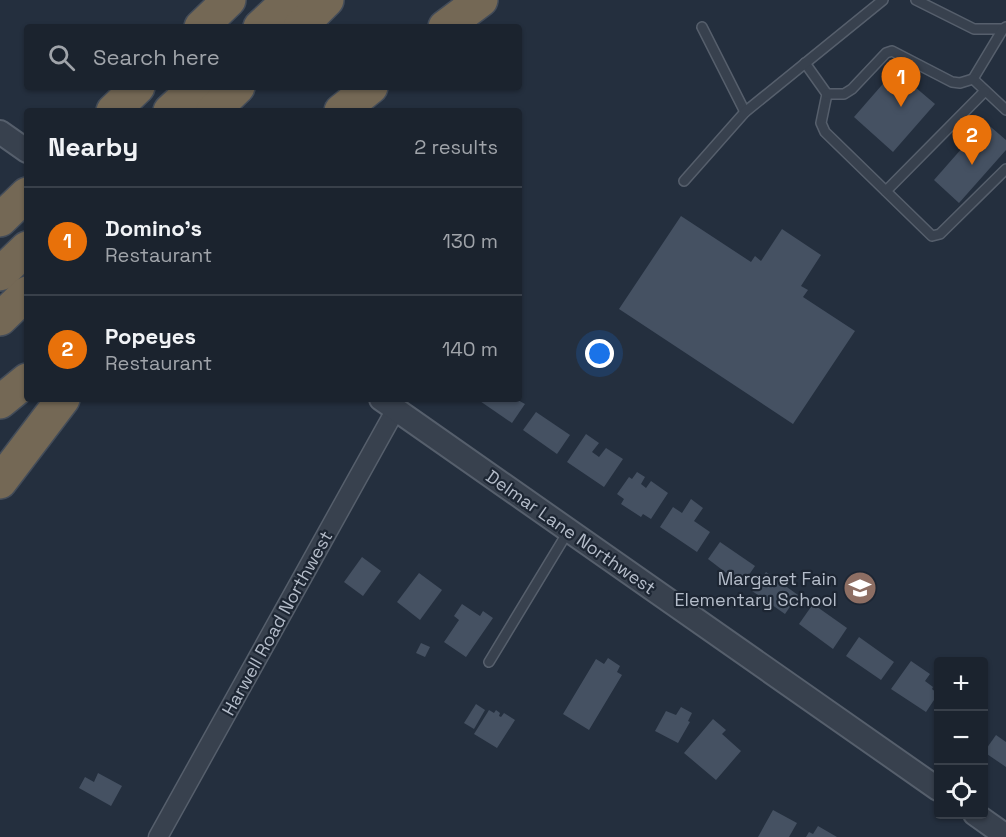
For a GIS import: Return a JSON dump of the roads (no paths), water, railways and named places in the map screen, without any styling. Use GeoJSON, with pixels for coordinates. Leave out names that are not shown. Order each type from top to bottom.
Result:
{"type":"FeatureCollection","features":[{"type":"Feature","properties":{"kind":"highway"},"geometry":{"type":"LineString","coordinates":[[204,24],[229,0]]}},
{"type":"Feature","properties":{"kind":"highway"},"geometry":{"type":"LineString","coordinates":[[263,24],[289,0]]}},
{"type":"Feature","properties":{"kind":"highway"},"geometry":{"type":"LineString","coordinates":[[303,24],[327,0]]}},
{"type":"Feature","properties":{"kind":"highway"},"geometry":{"type":"LineString","coordinates":[[449,24],[481,0]]}},
{"type":"Feature","properties":{"kind":"highway"},"geometry":{"type":"LineString","coordinates":[[115,108],[135,90]]}},
{"type":"Feature","properties":{"kind":"highway"},"geometry":{"type":"LineString","coordinates":[[173,108],[193,90]]}},
{"type":"Feature","properties":{"kind":"highway"},"geometry":{"type":"LineString","coordinates":[[216,108],[235,90]]}},
{"type":"Feature","properties":{"kind":"highway"},"geometry":{"type":"LineString","coordinates":[[345,108],[367,90]]}},
{"type":"Feature","properties":{"kind":"highway"},"geometry":{"type":"LineString","coordinates":[[0,274],[24,251]]}},
{"type":"Feature","properties":{"kind":"highway"},"geometry":{"type":"LineString","coordinates":[[0,319],[24,296]]}},
{"type":"Feature","properties":{"kind":"highway"},"geometry":{"type":"LineString","coordinates":[[0,402],[24,382]]}},
{"type":"Feature","properties":{"kind":"highway"},"geometry":{"type":"LineString","coordinates":[[0,482],[61,402]]}},
{"type":"Feature","properties":{"kind":"street"},"geometry":{"type":"LineString","coordinates":[[0,132],[24,149]]}},
{"type":"Feature","properties":{"kind":"street","name":"Delmar Lane Northwest"},"geometry":{"type":"LineString","coordinates":[[389,404],[934,786]]}},
{"type":"Feature","properties":{"kind":"street","name":"Harwell Road Northwest"},"geometry":{"type":"LineString","coordinates":[[158,837],[389,404]]}},
{"type":"Feature","properties":{"kind":"street"},"geometry":{"type":"LineString","coordinates":[[982,819],[1006,836]]}},
{"type":"Feature","properties":{"kind":"lane"},"geometry":{"type":"LineString","coordinates":[[684,182],[745,112],[883,0]]}},
{"type":"Feature","properties":{"kind":"lane"},"geometry":{"type":"LineString","coordinates":[[916,0],[974,29],[1004,28]]}},
{"type":"Feature","properties":{"kind":"lane"},"geometry":{"type":"LineString","coordinates":[[702,27],[745,112]]}},
{"type":"Feature","properties":{"kind":"lane"},"geometry":{"type":"LineString","coordinates":[[827,94],[844,94],[852,89],[886,53],[892,51],[952,82],[960,83],[973,79],[1004,28]]}},
{"type":"Feature","properties":{"kind":"lane"},"geometry":{"type":"LineString","coordinates":[[805,63],[827,94],[821,123],[825,132],[932,236],[940,234],[1006,170]]}},
{"type":"Feature","properties":{"kind":"lane"},"geometry":{"type":"LineString","coordinates":[[973,79],[1006,110]]}},
{"type":"Feature","properties":{"kind":"lane"},"geometry":{"type":"LineString","coordinates":[[886,191],[985,91]]}},
{"type":"Feature","properties":{"kind":"lane"},"geometry":{"type":"LineString","coordinates":[[489,662],[569,530]]}},
{"type":"Feature","properties":{"kind":"place","name":"Domino's"},"geometry":{"type":"Point","coordinates":[901,107]}},
{"type":"Feature","properties":{"kind":"place","name":"Popeyes"},"geometry":{"type":"Point","coordinates":[972,165]}},
{"type":"Feature","properties":{"kind":"place","name":"Margaret Fain Elementary School"},"geometry":{"type":"Point","coordinates":[860,588]}}]}
